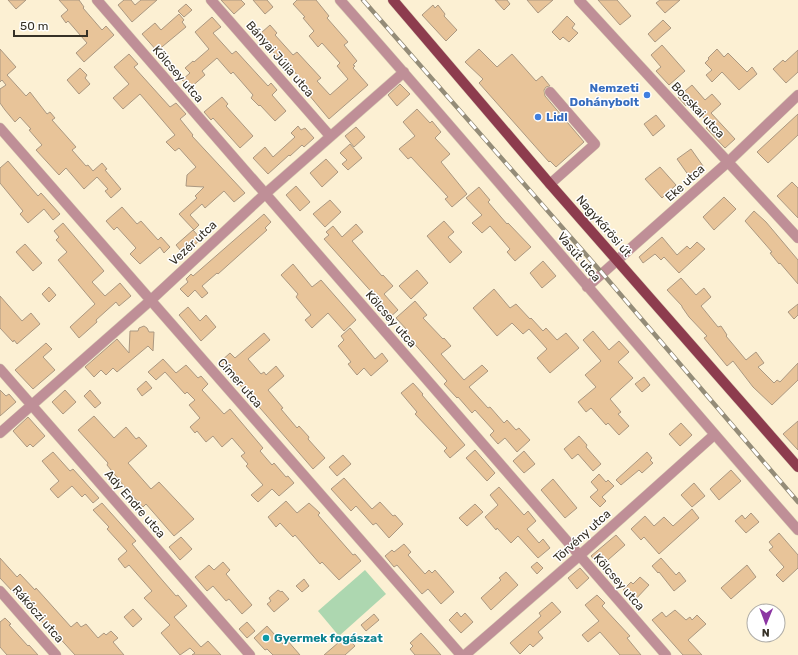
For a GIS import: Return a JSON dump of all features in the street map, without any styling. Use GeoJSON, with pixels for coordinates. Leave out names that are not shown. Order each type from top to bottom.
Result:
{"type":"FeatureCollection","features":[{"type":"Feature","properties":{"kind":"main road","name":"Nagykőrösi út"},"geometry":{"type":"LineString","coordinates":[[393,0],[550,184],[798,467]]}},
{"type":"Feature","properties":{"kind":"street","name":"Kölcsey utca"},"geometry":{"type":"LineString","coordinates":[[97,0],[666,655]]}},
{"type":"Feature","properties":{"kind":"street","name":"Bányai Júlia utca"},"geometry":{"type":"LineString","coordinates":[[211,0],[330,136]]}},
{"type":"Feature","properties":{"kind":"street","name":"Vasút utca"},"geometry":{"type":"LineString","coordinates":[[340,0],[404,72],[714,435],[798,530]]}},
{"type":"Feature","properties":{"kind":"street","name":"Bocskai utca"},"geometry":{"type":"LineString","coordinates":[[579,0],[798,238]]}},
{"type":"Feature","properties":{"kind":"street","name":"Vezér utca"},"geometry":{"type":"LineString","coordinates":[[0,433],[151,300],[265,194],[404,72]]}},
{"type":"Feature","properties":{"kind":"street"},"geometry":{"type":"LineString","coordinates":[[550,92],[595,144],[550,184]]}},
{"type":"Feature","properties":{"kind":"street","name":"Eke utca"},"geometry":{"type":"LineString","coordinates":[[587,287],[728,162],[798,95]]}},
{"type":"Feature","properties":{"kind":"street","name":"Címer utca"},"geometry":{"type":"LineString","coordinates":[[0,128],[461,655]]}},
{"type":"Feature","properties":{"kind":"street","name":"Ady Endre utca"},"geometry":{"type":"LineString","coordinates":[[0,369],[250,655]]}},
{"type":"Feature","properties":{"kind":"street","name":"Törvény utca"},"geometry":{"type":"LineString","coordinates":[[465,655],[579,556],[714,435]]}},
{"type":"Feature","properties":{"kind":"street","name":"Rákóczi utca"},"geometry":{"type":"LineString","coordinates":[[0,591],[56,655]]}},
{"type":"Feature","properties":{"kind":"green space"},"geometry":{"type":"Polygon","coordinates":[[[365,570],[386,594],[339,636],[318,611],[365,570]]]}},
{"type":"Feature","properties":{"kind":"building"},"geometry":{"type":"Polygon","coordinates":[[[8,0],[26,0],[16,9],[8,0]]]}},
{"type":"Feature","properties":{"kind":"building"},"geometry":{"type":"Polygon","coordinates":[[[59,0],[79,0],[84,7],[83,8],[102,30],[106,26],[114,35],[84,62],[76,53],[87,43],[68,21],[66,23],[61,16],[68,10],[59,0]]]}},
{"type":"Feature","properties":{"kind":"building"},"geometry":{"type":"Polygon","coordinates":[[[124,0],[131,0],[135,5],[141,0],[157,0],[132,22],[118,5],[124,0]]]}},
{"type":"Feature","properties":{"kind":"building"},"geometry":{"type":"Polygon","coordinates":[[[221,0],[241,0],[245,4],[234,14],[221,0]]]}},
{"type":"Feature","properties":{"kind":"building"},"geometry":{"type":"Polygon","coordinates":[[[253,0],[267,0],[273,7],[265,14],[253,0]]]}},
{"type":"Feature","properties":{"kind":"building"},"geometry":{"type":"Polygon","coordinates":[[[297,0],[316,0],[329,16],[327,18],[348,42],[344,45],[357,61],[353,65],[355,66],[353,68],[368,85],[329,119],[309,95],[311,93],[303,82],[282,57],[279,59],[270,48],[272,46],[261,33],[270,25],[277,33],[275,35],[293,55],[297,52],[321,78],[317,81],[330,95],[348,79],[337,66],[340,63],[322,43],[318,47],[309,36],[314,31],[303,18],[305,17],[293,4],[297,0]]]}},
{"type":"Feature","properties":{"kind":"building"},"geometry":{"type":"Polygon","coordinates":[[[495,0],[507,0],[510,4],[504,10],[495,0]]]}},
{"type":"Feature","properties":{"kind":"building"},"geometry":{"type":"Polygon","coordinates":[[[527,0],[553,0],[538,13],[527,0]]]}},
{"type":"Feature","properties":{"kind":"building"},"geometry":{"type":"Polygon","coordinates":[[[598,0],[617,0],[631,16],[620,25],[598,0]]]}},
{"type":"Feature","properties":{"kind":"building"},"geometry":{"type":"Polygon","coordinates":[[[660,0],[680,0],[665,13],[656,3],[660,0]]]}},
{"type":"Feature","properties":{"kind":"building"},"geometry":{"type":"Polygon","coordinates":[[[186,4],[192,10],[184,17],[178,11],[186,4]]]}},
{"type":"Feature","properties":{"kind":"building"},"geometry":{"type":"Polygon","coordinates":[[[433,5],[435,8],[438,5],[445,14],[444,16],[457,30],[446,41],[422,15],[433,5]]]}},
{"type":"Feature","properties":{"kind":"building"},"geometry":{"type":"Polygon","coordinates":[[[179,14],[184,20],[182,22],[186,27],[157,51],[142,34],[155,23],[161,30],[179,14]]]}},
{"type":"Feature","properties":{"kind":"building"},"geometry":{"type":"Polygon","coordinates":[[[567,16],[575,24],[572,28],[578,33],[569,42],[563,37],[560,40],[552,32],[567,16]]]}},
{"type":"Feature","properties":{"kind":"building"},"geometry":{"type":"Polygon","coordinates":[[[212,17],[221,27],[213,33],[232,54],[236,51],[268,86],[271,83],[277,90],[272,95],[286,111],[275,121],[251,98],[253,95],[233,72],[231,74],[217,58],[202,71],[205,75],[190,88],[182,80],[190,73],[185,68],[209,49],[195,32],[212,17]]]}},
{"type":"Feature","properties":{"kind":"building"},"geometry":{"type":"Polygon","coordinates":[[[663,20],[671,28],[655,42],[648,34],[663,20]]]}},
{"type":"Feature","properties":{"kind":"building"},"geometry":{"type":"Polygon","coordinates":[[[662,45],[685,71],[669,85],[656,71],[661,67],[651,55],[662,45]]]}},
{"type":"Feature","properties":{"kind":"building"},"geometry":{"type":"Polygon","coordinates":[[[0,49],[16,67],[7,75],[26,96],[30,92],[47,114],[50,112],[55,118],[52,120],[76,147],[72,150],[86,166],[88,165],[93,171],[102,163],[107,169],[105,170],[121,189],[111,198],[105,191],[108,189],[97,177],[84,189],[66,168],[59,175],[36,150],[42,145],[29,130],[31,129],[20,117],[15,122],[5,110],[0,103],[0,89],[6,85],[2,80],[0,82],[0,49]]]}},
{"type":"Feature","properties":{"kind":"building","name":"Lidl"},"geometry":{"type":"Polygon","coordinates":[[[479,49],[497,67],[512,54],[536,81],[542,76],[550,86],[546,87],[544,90],[545,96],[584,142],[556,167],[550,161],[549,162],[479,83],[483,79],[465,62],[479,49]]]}},
{"type":"Feature","properties":{"kind":"building"},"geometry":{"type":"Polygon","coordinates":[[[717,49],[724,57],[728,53],[747,72],[752,67],[757,74],[739,90],[722,72],[712,82],[706,75],[712,70],[705,63],[717,49]]]}},
{"type":"Feature","properties":{"kind":"building"},"geometry":{"type":"Polygon","coordinates":[[[798,50],[798,72],[786,83],[773,69],[783,60],[785,62],[798,50]]]}},
{"type":"Feature","properties":{"kind":"building"},"geometry":{"type":"Polygon","coordinates":[[[129,54],[138,64],[134,67],[170,107],[176,103],[186,114],[180,119],[193,135],[192,136],[245,193],[234,202],[224,191],[205,208],[202,204],[190,215],[199,225],[194,230],[179,214],[197,198],[195,196],[204,187],[186,186],[187,175],[196,167],[179,148],[175,151],[166,142],[175,135],[140,94],[123,109],[113,98],[129,84],[114,67],[129,54]]]}},
{"type":"Feature","properties":{"kind":"building"},"geometry":{"type":"Polygon","coordinates":[[[80,68],[87,75],[85,78],[90,84],[79,94],[67,80],[80,68]]]}},
{"type":"Feature","properties":{"kind":"building"},"geometry":{"type":"Polygon","coordinates":[[[400,84],[410,94],[397,106],[388,95],[400,84]]]}},
{"type":"Feature","properties":{"kind":"building"},"geometry":{"type":"Polygon","coordinates":[[[692,85],[705,100],[712,94],[721,104],[711,113],[735,139],[725,148],[706,128],[710,125],[690,102],[686,106],[678,97],[692,85]]]}},
{"type":"Feature","properties":{"kind":"building"},"geometry":{"type":"Polygon","coordinates":[[[222,97],[228,104],[226,106],[253,136],[240,148],[213,118],[211,120],[204,112],[222,97]]]}},
{"type":"Feature","properties":{"kind":"building"},"geometry":{"type":"Polygon","coordinates":[[[417,109],[430,123],[432,121],[441,132],[435,138],[450,154],[441,162],[467,194],[452,207],[445,199],[448,197],[411,157],[408,159],[399,149],[415,136],[403,122],[417,109]]]}},
{"type":"Feature","properties":{"kind":"building"},"geometry":{"type":"Polygon","coordinates":[[[798,114],[798,135],[768,163],[757,152],[798,114]]]}},
{"type":"Feature","properties":{"kind":"building"},"geometry":{"type":"Polygon","coordinates":[[[656,115],[665,126],[653,136],[644,124],[656,115]]]}},
{"type":"Feature","properties":{"kind":"building"},"geometry":{"type":"Polygon","coordinates":[[[298,126],[301,130],[305,128],[314,138],[304,147],[302,145],[290,156],[289,155],[268,174],[253,158],[265,147],[273,157],[295,137],[291,133],[298,126]]]}},
{"type":"Feature","properties":{"kind":"building"},"geometry":{"type":"Polygon","coordinates":[[[356,127],[365,137],[354,147],[345,136],[356,127]]]}},
{"type":"Feature","properties":{"kind":"building"},"geometry":{"type":"Polygon","coordinates":[[[350,144],[362,158],[348,170],[342,164],[347,160],[340,153],[350,144]]]}},
{"type":"Feature","properties":{"kind":"building"},"geometry":{"type":"Polygon","coordinates":[[[691,149],[703,166],[689,176],[677,159],[691,149]]]}},
{"type":"Feature","properties":{"kind":"building"},"geometry":{"type":"Polygon","coordinates":[[[326,159],[338,172],[322,187],[310,173],[326,159]]]}},
{"type":"Feature","properties":{"kind":"building"},"geometry":{"type":"Polygon","coordinates":[[[8,161],[38,196],[41,193],[60,214],[53,220],[44,209],[28,223],[20,214],[23,211],[0,183],[0,168],[8,161]]]}},
{"type":"Feature","properties":{"kind":"building"},"geometry":{"type":"Polygon","coordinates":[[[660,167],[676,185],[662,198],[645,179],[660,167]]]}},
{"type":"Feature","properties":{"kind":"building"},"geometry":{"type":"Polygon","coordinates":[[[792,182],[798,188],[798,218],[777,196],[792,182]]]}},
{"type":"Feature","properties":{"kind":"building"},"geometry":{"type":"Polygon","coordinates":[[[296,186],[310,202],[300,211],[286,195],[296,186]]]}},
{"type":"Feature","properties":{"kind":"building"},"geometry":{"type":"Polygon","coordinates":[[[479,187],[490,200],[488,202],[507,224],[508,223],[531,247],[515,261],[507,252],[510,249],[490,226],[482,233],[472,223],[482,215],[466,198],[479,187]]]}},
{"type":"Feature","properties":{"kind":"building"},"geometry":{"type":"Polygon","coordinates":[[[724,197],[736,209],[714,230],[703,217],[724,197]]]}},
{"type":"Feature","properties":{"kind":"building"},"geometry":{"type":"Polygon","coordinates":[[[330,200],[341,212],[325,227],[313,214],[330,200]]]}},
{"type":"Feature","properties":{"kind":"building"},"geometry":{"type":"Polygon","coordinates":[[[122,207],[137,224],[141,221],[158,240],[161,237],[170,247],[164,253],[160,247],[140,264],[130,254],[136,248],[117,227],[114,230],[106,221],[122,207]]]}},
{"type":"Feature","properties":{"kind":"building"},"geometry":{"type":"Polygon","coordinates":[[[754,211],[766,222],[798,260],[798,284],[780,263],[779,264],[770,253],[772,252],[745,221],[754,211]]]}},
{"type":"Feature","properties":{"kind":"building"},"geometry":{"type":"Polygon","coordinates":[[[264,214],[271,222],[265,228],[267,230],[218,274],[217,273],[202,286],[208,293],[202,298],[195,290],[188,297],[180,289],[188,282],[186,279],[191,274],[193,276],[264,214]]]}},
{"type":"Feature","properties":{"kind":"building"},"geometry":{"type":"Polygon","coordinates":[[[444,221],[454,232],[448,237],[462,252],[450,263],[427,236],[444,221]]]}},
{"type":"Feature","properties":{"kind":"building"},"geometry":{"type":"Polygon","coordinates":[[[63,223],[104,271],[92,282],[105,296],[120,283],[131,296],[119,306],[116,302],[79,338],[70,327],[95,304],[58,260],[67,252],[56,240],[59,237],[54,231],[63,223]]]}},
{"type":"Feature","properties":{"kind":"building"},"geometry":{"type":"Polygon","coordinates":[[[356,224],[363,232],[352,241],[382,276],[383,275],[393,286],[384,294],[398,310],[389,318],[382,310],[385,307],[324,239],[329,235],[326,232],[333,226],[342,237],[356,224]]]}},
{"type":"Feature","properties":{"kind":"building"},"geometry":{"type":"Polygon","coordinates":[[[193,230],[201,239],[190,249],[188,246],[181,251],[176,245],[193,230]]]}},
{"type":"Feature","properties":{"kind":"building"},"geometry":{"type":"Polygon","coordinates":[[[662,237],[677,255],[687,246],[690,249],[697,242],[705,249],[679,273],[664,257],[661,260],[655,254],[643,263],[639,257],[662,237]]]}},
{"type":"Feature","properties":{"kind":"building"},"geometry":{"type":"Polygon","coordinates":[[[25,244],[42,263],[33,271],[16,252],[25,244]]]}},
{"type":"Feature","properties":{"kind":"building"},"geometry":{"type":"Polygon","coordinates":[[[543,261],[556,276],[542,288],[530,273],[543,261]]]}},
{"type":"Feature","properties":{"kind":"building"},"geometry":{"type":"Polygon","coordinates":[[[293,264],[312,287],[321,280],[356,320],[344,331],[328,313],[312,328],[305,320],[311,315],[296,297],[298,294],[281,275],[293,264]]]}},
{"type":"Feature","properties":{"kind":"building"},"geometry":{"type":"Polygon","coordinates":[[[417,270],[428,283],[411,299],[399,286],[417,270]]]}},
{"type":"Feature","properties":{"kind":"building"},"geometry":{"type":"Polygon","coordinates":[[[681,278],[696,295],[704,288],[711,297],[701,306],[718,327],[721,326],[727,335],[726,336],[746,360],[756,352],[764,363],[758,367],[774,383],[777,380],[780,382],[798,363],[798,380],[772,405],[753,387],[733,361],[727,366],[704,338],[707,336],[667,290],[681,278]]]}},
{"type":"Feature","properties":{"kind":"building"},"geometry":{"type":"Polygon","coordinates":[[[49,287],[56,295],[49,302],[42,294],[49,287]]]}},
{"type":"Feature","properties":{"kind":"building"},"geometry":{"type":"Polygon","coordinates":[[[494,289],[510,308],[516,304],[543,331],[546,328],[557,340],[566,333],[579,348],[550,373],[537,358],[547,349],[529,329],[523,334],[512,323],[497,336],[473,308],[494,289]]]}},
{"type":"Feature","properties":{"kind":"building"},"geometry":{"type":"Polygon","coordinates":[[[0,296],[22,321],[31,313],[40,324],[17,344],[14,340],[13,342],[0,328],[0,296]]]}},
{"type":"Feature","properties":{"kind":"building"},"geometry":{"type":"Polygon","coordinates":[[[415,301],[427,315],[423,318],[451,346],[441,354],[464,380],[482,365],[488,371],[469,387],[504,423],[507,420],[516,430],[519,428],[530,440],[517,452],[505,438],[498,444],[490,435],[494,431],[475,410],[472,413],[444,384],[447,381],[404,332],[407,330],[396,318],[415,301]]]}},
{"type":"Feature","properties":{"kind":"building"},"geometry":{"type":"Polygon","coordinates":[[[798,304],[798,315],[794,319],[788,312],[798,304]]]}},
{"type":"Feature","properties":{"kind":"building"},"geometry":{"type":"Polygon","coordinates":[[[188,307],[200,321],[206,315],[216,327],[201,341],[179,315],[188,307]]]}},
{"type":"Feature","properties":{"kind":"building"},"geometry":{"type":"Polygon","coordinates":[[[144,326],[149,332],[154,332],[153,351],[148,346],[117,372],[113,368],[106,375],[101,370],[94,377],[85,367],[117,339],[129,353],[130,331],[138,331],[139,328],[144,326]]]}},
{"type":"Feature","properties":{"kind":"building"},"geometry":{"type":"Polygon","coordinates":[[[350,328],[375,359],[382,353],[388,361],[371,376],[364,368],[357,375],[348,364],[351,362],[338,346],[344,340],[341,336],[350,328]]]}},
{"type":"Feature","properties":{"kind":"building"},"geometry":{"type":"Polygon","coordinates":[[[593,331],[609,350],[619,341],[629,352],[618,362],[633,378],[610,399],[621,412],[618,414],[629,426],[619,435],[608,423],[606,425],[591,408],[586,412],[578,402],[596,387],[585,375],[601,361],[583,340],[593,331]]]}},
{"type":"Feature","properties":{"kind":"building"},"geometry":{"type":"Polygon","coordinates":[[[264,333],[270,340],[248,359],[261,374],[264,372],[266,375],[276,366],[284,376],[268,390],[283,408],[281,409],[297,428],[299,426],[309,437],[308,439],[325,458],[313,469],[220,362],[230,353],[235,358],[264,333]]]}},
{"type":"Feature","properties":{"kind":"building"},"geometry":{"type":"Polygon","coordinates":[[[46,343],[52,349],[43,357],[55,370],[33,389],[15,370],[46,343]]]}},
{"type":"Feature","properties":{"kind":"building"},"geometry":{"type":"Polygon","coordinates":[[[163,359],[176,373],[186,365],[198,378],[201,376],[208,384],[202,390],[224,414],[230,409],[263,448],[260,451],[272,465],[274,463],[286,477],[288,476],[294,483],[279,496],[272,489],[258,502],[251,495],[263,485],[246,466],[248,464],[241,456],[245,453],[232,438],[222,447],[213,436],[206,442],[197,431],[195,433],[190,427],[200,418],[189,405],[195,400],[187,392],[185,394],[165,372],[156,380],[148,372],[163,359]]]}},
{"type":"Feature","properties":{"kind":"building"},"geometry":{"type":"Polygon","coordinates":[[[644,377],[650,385],[642,392],[635,384],[644,377]]]}},
{"type":"Feature","properties":{"kind":"building"},"geometry":{"type":"Polygon","coordinates":[[[146,381],[152,388],[142,396],[137,389],[146,381]]]}},
{"type":"Feature","properties":{"kind":"building"},"geometry":{"type":"Polygon","coordinates":[[[413,383],[465,445],[450,458],[444,451],[447,448],[415,414],[417,412],[401,393],[413,383]]]}},
{"type":"Feature","properties":{"kind":"building"},"geometry":{"type":"Polygon","coordinates":[[[0,390],[6,396],[9,394],[16,402],[0,416],[0,390]]]}},
{"type":"Feature","properties":{"kind":"building"},"geometry":{"type":"Polygon","coordinates":[[[65,390],[76,402],[63,414],[52,402],[65,390]]]}},
{"type":"Feature","properties":{"kind":"building"},"geometry":{"type":"Polygon","coordinates":[[[90,390],[101,403],[95,408],[84,396],[90,390]]]}},
{"type":"Feature","properties":{"kind":"building"},"geometry":{"type":"Polygon","coordinates":[[[94,416],[114,438],[126,427],[136,439],[139,437],[147,446],[128,463],[151,489],[159,482],[194,519],[174,536],[146,504],[143,507],[128,491],[107,465],[108,463],[78,430],[94,416]]]}},
{"type":"Feature","properties":{"kind":"building"},"geometry":{"type":"Polygon","coordinates":[[[28,417],[45,436],[33,447],[30,444],[27,447],[13,431],[28,417]]]}},
{"type":"Feature","properties":{"kind":"building"},"geometry":{"type":"Polygon","coordinates":[[[798,421],[798,450],[783,434],[798,421]]]}},
{"type":"Feature","properties":{"kind":"building"},"geometry":{"type":"Polygon","coordinates":[[[681,423],[692,435],[680,446],[669,434],[681,423]]]}},
{"type":"Feature","properties":{"kind":"building"},"geometry":{"type":"Polygon","coordinates":[[[579,436],[587,445],[586,447],[601,464],[593,471],[578,454],[572,459],[564,449],[579,436]]]}},
{"type":"Feature","properties":{"kind":"building"},"geometry":{"type":"Polygon","coordinates":[[[475,450],[495,473],[487,481],[466,458],[475,450]]]}},
{"type":"Feature","properties":{"kind":"building"},"geometry":{"type":"Polygon","coordinates":[[[524,451],[535,464],[524,473],[513,461],[524,451]]]}},
{"type":"Feature","properties":{"kind":"building"},"geometry":{"type":"Polygon","coordinates":[[[53,452],[70,471],[73,469],[99,498],[93,503],[85,494],[82,497],[72,486],[58,498],[50,489],[59,481],[42,461],[53,452]]]}},
{"type":"Feature","properties":{"kind":"building"},"geometry":{"type":"Polygon","coordinates":[[[647,452],[652,458],[650,460],[653,463],[642,473],[639,470],[621,485],[616,480],[647,452]]]}},
{"type":"Feature","properties":{"kind":"building"},"geometry":{"type":"Polygon","coordinates":[[[343,455],[351,464],[337,476],[329,467],[343,455]]]}},
{"type":"Feature","properties":{"kind":"building"},"geometry":{"type":"Polygon","coordinates":[[[731,470],[741,481],[719,500],[710,489],[731,470]]]}},
{"type":"Feature","properties":{"kind":"building"},"geometry":{"type":"Polygon","coordinates":[[[599,474],[606,482],[608,480],[614,486],[602,497],[606,501],[600,507],[590,497],[598,490],[591,482],[599,474]]]}},
{"type":"Feature","properties":{"kind":"building"},"geometry":{"type":"Polygon","coordinates":[[[344,478],[372,509],[380,502],[403,524],[389,538],[376,523],[373,525],[356,506],[351,511],[331,489],[344,478]]]}},
{"type":"Feature","properties":{"kind":"building"},"geometry":{"type":"Polygon","coordinates":[[[553,479],[577,508],[565,518],[541,490],[553,479]]]}},
{"type":"Feature","properties":{"kind":"building"},"geometry":{"type":"Polygon","coordinates":[[[694,483],[705,496],[692,507],[681,495],[694,483]]]}},
{"type":"Feature","properties":{"kind":"building"},"geometry":{"type":"Polygon","coordinates":[[[499,487],[524,515],[528,511],[536,521],[527,529],[539,543],[543,539],[550,548],[538,558],[518,536],[511,543],[497,528],[496,530],[485,517],[498,505],[490,495],[499,487]]]}},
{"type":"Feature","properties":{"kind":"building"},"geometry":{"type":"Polygon","coordinates":[[[286,501],[297,513],[309,503],[320,513],[318,515],[353,555],[355,554],[361,561],[339,580],[322,562],[320,564],[295,535],[293,537],[280,523],[276,527],[268,517],[286,501]]]}},
{"type":"Feature","properties":{"kind":"building"},"geometry":{"type":"Polygon","coordinates":[[[102,503],[136,541],[132,544],[176,596],[178,595],[187,606],[174,617],[201,647],[208,641],[221,655],[192,655],[195,653],[190,648],[180,655],[161,633],[170,625],[144,598],[152,591],[129,565],[125,568],[118,559],[127,551],[107,529],[109,527],[93,510],[102,503]]]}},
{"type":"Feature","properties":{"kind":"building"},"geometry":{"type":"Polygon","coordinates":[[[475,504],[483,512],[467,526],[459,518],[475,504]]]}},
{"type":"Feature","properties":{"kind":"building"},"geometry":{"type":"Polygon","coordinates":[[[692,509],[699,518],[659,554],[644,537],[641,540],[631,529],[645,516],[654,526],[664,517],[673,526],[692,509]]]}},
{"type":"Feature","properties":{"kind":"building"},"geometry":{"type":"Polygon","coordinates":[[[751,513],[759,522],[746,533],[735,521],[742,515],[745,519],[751,513]]]}},
{"type":"Feature","properties":{"kind":"building"},"geometry":{"type":"Polygon","coordinates":[[[779,533],[798,555],[798,568],[783,582],[776,575],[784,567],[769,550],[773,547],[769,542],[779,533]]]}},
{"type":"Feature","properties":{"kind":"building"},"geometry":{"type":"Polygon","coordinates":[[[616,535],[625,545],[600,567],[591,556],[616,535]]]}},
{"type":"Feature","properties":{"kind":"building"},"geometry":{"type":"Polygon","coordinates":[[[181,537],[192,549],[180,560],[169,547],[181,537]]]}},
{"type":"Feature","properties":{"kind":"building"},"geometry":{"type":"Polygon","coordinates":[[[404,544],[411,552],[408,555],[425,574],[429,570],[432,573],[435,570],[454,592],[441,604],[428,589],[422,594],[397,565],[394,567],[385,556],[392,550],[394,552],[404,544]]]}},
{"type":"Feature","properties":{"kind":"building"},"geometry":{"type":"Polygon","coordinates":[[[0,558],[17,577],[20,574],[35,590],[36,588],[71,627],[77,622],[81,627],[86,624],[98,638],[104,633],[106,635],[111,631],[118,638],[113,642],[124,655],[75,655],[45,622],[43,623],[0,578],[0,558]]]}},
{"type":"Feature","properties":{"kind":"building"},"geometry":{"type":"Polygon","coordinates":[[[661,558],[676,575],[679,572],[686,581],[674,591],[659,572],[658,573],[652,566],[661,558]]]}},
{"type":"Feature","properties":{"kind":"building"},"geometry":{"type":"Polygon","coordinates":[[[223,562],[230,570],[226,574],[252,605],[242,614],[229,599],[226,601],[213,586],[207,591],[195,577],[209,565],[214,570],[223,562]]]}},
{"type":"Feature","properties":{"kind":"building"},"geometry":{"type":"Polygon","coordinates":[[[537,562],[543,568],[537,574],[531,567],[537,562]]]}},
{"type":"Feature","properties":{"kind":"building"},"geometry":{"type":"Polygon","coordinates":[[[747,565],[756,577],[731,599],[721,588],[747,565]]]}},
{"type":"Feature","properties":{"kind":"building"},"geometry":{"type":"Polygon","coordinates":[[[580,568],[589,578],[577,589],[568,578],[580,568]]]}},
{"type":"Feature","properties":{"kind":"building"},"geometry":{"type":"Polygon","coordinates":[[[506,572],[518,585],[491,610],[481,598],[501,580],[499,578],[506,572]]]}},
{"type":"Feature","properties":{"kind":"building"},"geometry":{"type":"Polygon","coordinates":[[[640,577],[649,585],[634,601],[623,590],[631,582],[633,584],[640,577]]]}},
{"type":"Feature","properties":{"kind":"building"},"geometry":{"type":"Polygon","coordinates":[[[304,579],[309,586],[302,592],[296,586],[304,579]]]}},
{"type":"Feature","properties":{"kind":"building"},"geometry":{"type":"Polygon","coordinates":[[[278,590],[281,592],[282,591],[289,599],[274,612],[267,604],[271,601],[269,598],[278,590]]]}},
{"type":"Feature","properties":{"kind":"building"},"geometry":{"type":"Polygon","coordinates":[[[597,595],[605,603],[602,606],[630,636],[627,638],[641,655],[620,655],[600,632],[588,642],[582,635],[599,621],[585,605],[597,595]]]}},
{"type":"Feature","properties":{"kind":"building"},"geometry":{"type":"Polygon","coordinates":[[[552,602],[561,612],[538,632],[543,638],[533,647],[530,644],[520,654],[510,643],[541,616],[539,613],[552,602]]]}},
{"type":"Feature","properties":{"kind":"building"},"geometry":{"type":"Polygon","coordinates":[[[133,609],[142,619],[133,627],[124,617],[133,609]]]}},
{"type":"Feature","properties":{"kind":"building"},"geometry":{"type":"Polygon","coordinates":[[[675,610],[686,620],[690,617],[692,620],[697,615],[706,624],[688,640],[702,655],[683,655],[652,620],[662,612],[666,617],[675,610]]]}},
{"type":"Feature","properties":{"kind":"building"},"geometry":{"type":"Polygon","coordinates":[[[457,612],[461,617],[465,613],[473,622],[461,633],[449,620],[457,612]]]}},
{"type":"Feature","properties":{"kind":"building"},"geometry":{"type":"Polygon","coordinates":[[[374,614],[379,620],[366,631],[361,625],[374,614]]]}},
{"type":"Feature","properties":{"kind":"building"},"geometry":{"type":"Polygon","coordinates":[[[5,618],[11,624],[9,625],[38,655],[7,655],[0,647],[0,622],[5,618]]]}},
{"type":"Feature","properties":{"kind":"building"},"geometry":{"type":"Polygon","coordinates":[[[247,622],[255,631],[247,638],[239,629],[247,622]]]}},
{"type":"Feature","properties":{"kind":"building"},"geometry":{"type":"Polygon","coordinates":[[[267,626],[283,644],[287,640],[300,655],[273,655],[267,649],[265,650],[254,638],[267,626]]]}},
{"type":"Feature","properties":{"kind":"building"},"geometry":{"type":"Polygon","coordinates":[[[421,633],[441,655],[415,655],[410,649],[413,646],[410,643],[421,633]]]}},
{"type":"Feature","properties":{"kind":"building"},"geometry":{"type":"Polygon","coordinates":[[[346,636],[355,646],[345,655],[324,655],[346,636]]]}},
{"type":"Feature","properties":{"kind":"railway"},"geometry":{"type":"LineString","coordinates":[[363,0],[603,274],[798,502]]}},
{"type":"Feature","properties":{"kind":"place","name":"Nemzeti Dohánybolt"},"geometry":{"type":"Point","coordinates":[647,95]}},
{"type":"Feature","properties":{"kind":"place","name":"Lidl"},"geometry":{"type":"Point","coordinates":[538,117]}},
{"type":"Feature","properties":{"kind":"place","name":"Gyermek fogászat"},"geometry":{"type":"Point","coordinates":[266,638]}}]}
